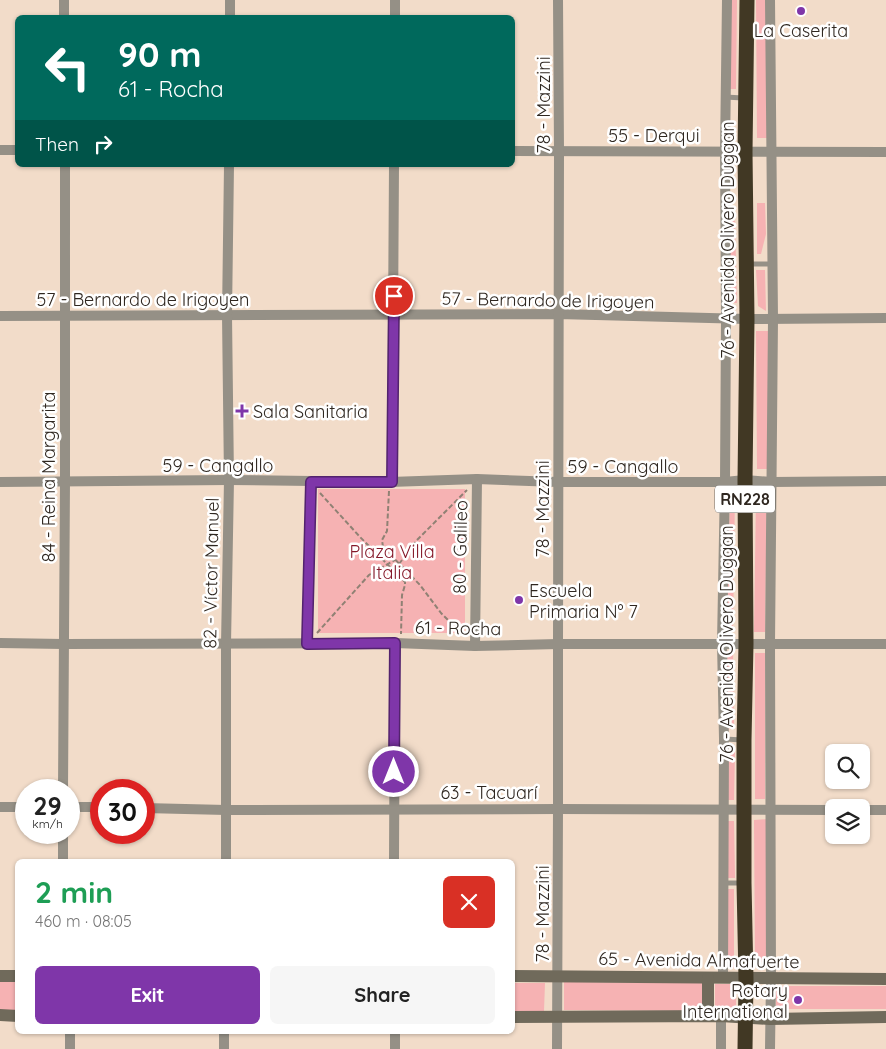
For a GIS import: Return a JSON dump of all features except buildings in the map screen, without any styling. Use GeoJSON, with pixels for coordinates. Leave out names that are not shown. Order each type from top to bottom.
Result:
{"type":"FeatureCollection","features":[{"type":"Feature","properties":{"kind":"highway","name":"76 - Avenida Olivero Duggan"},"geometry":{"type":"LineString","coordinates":[[745,1049],[746,0]]}},
{"type":"Feature","properties":{"kind":"main road"},"geometry":{"type":"LineString","coordinates":[[0,976],[15,976]]}},
{"type":"Feature","properties":{"kind":"main road","name":"65 - Avenida Almafuerte"},"geometry":{"type":"LineString","coordinates":[[515,976],[886,979]]}},
{"type":"Feature","properties":{"kind":"main road"},"geometry":{"type":"LineString","coordinates":[[708,978],[715,1016]]}},
{"type":"Feature","properties":{"kind":"main road"},"geometry":{"type":"LineString","coordinates":[[0,1015],[15,1016]]}},
{"type":"Feature","properties":{"kind":"main road"},"geometry":{"type":"LineString","coordinates":[[515,1017],[715,1016],[770,1019],[886,1017]]}},
{"type":"Feature","properties":{"kind":"street"},"geometry":{"type":"LineString","coordinates":[[64,0],[64,15]]}},
{"type":"Feature","properties":{"kind":"street"},"geometry":{"type":"LineString","coordinates":[[230,0],[230,15]]}},
{"type":"Feature","properties":{"kind":"street"},"geometry":{"type":"LineString","coordinates":[[395,0],[395,15]]}},
{"type":"Feature","properties":{"kind":"street","name":"78 - Mazzini"},"geometry":{"type":"LineString","coordinates":[[557,1049],[560,152],[558,0]]}},
{"type":"Feature","properties":{"kind":"street","name":"76 - Avenida Olivero Duggan"},"geometry":{"type":"LineString","coordinates":[[723,978],[724,739],[722,643],[725,482],[726,0]]}},
{"type":"Feature","properties":{"kind":"street"},"geometry":{"type":"LineString","coordinates":[[770,0],[773,264],[770,644],[770,1049]]}},
{"type":"Feature","properties":{"kind":"street"},"geometry":{"type":"LineString","coordinates":[[0,150],[15,150]]}},
{"type":"Feature","properties":{"kind":"street","name":"55 - Derqui"},"geometry":{"type":"LineString","coordinates":[[515,151],[886,152]]}},
{"type":"Feature","properties":{"kind":"street","name":"84 - Reina Margarita"},"geometry":{"type":"LineString","coordinates":[[63,779],[65,167]]}},
{"type":"Feature","properties":{"kind":"street","name":"82 - Víctor Manuel"},"geometry":{"type":"LineString","coordinates":[[226,859],[229,167]]}},
{"type":"Feature","properties":{"kind":"street"},"geometry":{"type":"LineString","coordinates":[[391,482],[394,167]]}},
{"type":"Feature","properties":{"kind":"street","name":"57 - Bernardo de Irigoyen"},"geometry":{"type":"LineString","coordinates":[[0,316],[558,314],[726,319],[886,318]]}},
{"type":"Feature","properties":{"kind":"street","name":"59 - Cangallo"},"geometry":{"type":"LineString","coordinates":[[0,482],[229,480],[311,483],[476,479],[558,482],[886,481]]}},
{"type":"Feature","properties":{"kind":"street","name":"80 - Galileo"},"geometry":{"type":"LineString","coordinates":[[475,646],[476,479]]}},
{"type":"Feature","properties":{"kind":"street"},"geometry":{"type":"LineString","coordinates":[[307,644],[311,483]]}},
{"type":"Feature","properties":{"kind":"street","name":"61 - Rocha"},"geometry":{"type":"LineString","coordinates":[[0,643],[398,643],[475,646],[722,643],[886,644]]}},
{"type":"Feature","properties":{"kind":"street"},"geometry":{"type":"LineString","coordinates":[[394,859],[398,643]]}},
{"type":"Feature","properties":{"kind":"street"},"geometry":{"type":"LineString","coordinates":[[0,807],[15,807]]}},
{"type":"Feature","properties":{"kind":"street","name":"63 - Tacuarí"},"geometry":{"type":"LineString","coordinates":[[155,808],[226,810],[558,808],[825,810]]}},
{"type":"Feature","properties":{"kind":"street"},"geometry":{"type":"LineString","coordinates":[[870,810],[886,810]]}},
{"type":"Feature","properties":{"kind":"street"},"geometry":{"type":"LineString","coordinates":[[63,844],[63,859]]}},
{"type":"Feature","properties":{"kind":"street"},"geometry":{"type":"LineString","coordinates":[[715,1016],[721,1049]]}},
{"type":"Feature","properties":{"kind":"street"},"geometry":{"type":"LineString","coordinates":[[70,1034],[70,1049]]}},
{"type":"Feature","properties":{"kind":"street"},"geometry":{"type":"LineString","coordinates":[[224,1034],[224,1049]]}},
{"type":"Feature","properties":{"kind":"street"},"geometry":{"type":"LineString","coordinates":[[395,1034],[395,1049]]}},
{"type":"Feature","properties":{"kind":"lane"},"geometry":{"type":"LineString","coordinates":[[725,97],[746,98]]}},
{"type":"Feature","properties":{"kind":"lane"},"geometry":{"type":"LineString","coordinates":[[746,264],[773,264]]}},
{"type":"Feature","properties":{"kind":"lane"},"geometry":{"type":"LineString","coordinates":[[724,739],[744,740]]}},
{"type":"Feature","properties":{"kind":"lane"},"geometry":{"type":"LineString","coordinates":[[723,883],[744,883]]}},
{"type":"Feature","properties":{"kind":"path"},"geometry":{"type":"LineString","coordinates":[[399,564],[417,540],[476,479]]}},
{"type":"Feature","properties":{"kind":"path"},"geometry":{"type":"LineString","coordinates":[[391,482],[386,531],[382,542],[383,547],[420,585],[441,613],[475,646]]}},
{"type":"Feature","properties":{"kind":"path"},"geometry":{"type":"LineString","coordinates":[[311,483],[360,537],[405,582],[398,643]]}},
{"type":"Feature","properties":{"kind":"path"},"geometry":{"type":"LineString","coordinates":[[455,549],[476,549]]}},
{"type":"Feature","properties":{"kind":"path"},"geometry":{"type":"LineString","coordinates":[[307,644],[369,575],[396,560]]}},
{"type":"Feature","properties":{"kind":"path"},"geometry":{"type":"LineString","coordinates":[[454,575],[476,574]]}},
{"type":"Feature","properties":{"kind":"green space"},"geometry":{"type":"Polygon","coordinates":[[[731,0],[737,0],[736,89],[730,89],[731,0]]]}},
{"type":"Feature","properties":{"kind":"green space"},"geometry":{"type":"Polygon","coordinates":[[[756,0],[766,0],[768,138],[757,138],[756,0]]]}},
{"type":"Feature","properties":{"kind":"green space"},"geometry":{"type":"Polygon","coordinates":[[[757,203],[765,203],[766,234],[761,254],[757,254],[757,203]]]}},
{"type":"Feature","properties":{"kind":"green space"},"geometry":{"type":"Polygon","coordinates":[[[729,221],[735,221],[737,303],[730,303],[729,221]]]}},
{"type":"Feature","properties":{"kind":"green space"},"geometry":{"type":"Polygon","coordinates":[[[756,270],[765,270],[766,311],[758,306],[756,270]]]}},
{"type":"Feature","properties":{"kind":"green space"},"geometry":{"type":"Polygon","coordinates":[[[756,331],[768,331],[768,469],[757,469],[756,331]]]}},
{"type":"Feature","properties":{"kind":"green space","name":"Plaza Villa Italia"},"geometry":{"type":"Polygon","coordinates":[[[318,489],[465,489],[465,633],[318,633],[318,489]]]}},
{"type":"Feature","properties":{"kind":"green space"},"geometry":{"type":"Polygon","coordinates":[[[730,491],[735,492],[733,632],[727,631],[730,491]]]}},
{"type":"Feature","properties":{"kind":"green space"},"geometry":{"type":"Polygon","coordinates":[[[756,495],[767,495],[765,632],[754,632],[756,495]]]}},
{"type":"Feature","properties":{"kind":"green space"},"geometry":{"type":"Polygon","coordinates":[[[727,651],[733,651],[734,729],[727,729],[727,651]]]}},
{"type":"Feature","properties":{"kind":"green space"},"geometry":{"type":"Polygon","coordinates":[[[755,653],[765,653],[765,799],[755,799],[755,653]]]}},
{"type":"Feature","properties":{"kind":"green space"},"geometry":{"type":"Polygon","coordinates":[[[728,750],[735,750],[734,800],[728,800],[728,750]]]}},
{"type":"Feature","properties":{"kind":"green space"},"geometry":{"type":"Polygon","coordinates":[[[767,819],[768,962],[755,962],[754,820],[767,819]]]}},
{"type":"Feature","properties":{"kind":"green space"},"geometry":{"type":"Polygon","coordinates":[[[728,821],[734,821],[735,878],[728,878],[728,821]]]}},
{"type":"Feature","properties":{"kind":"green space"},"geometry":{"type":"Polygon","coordinates":[[[728,889],[734,889],[734,968],[728,968],[728,889]]]}},
{"type":"Feature","properties":{"kind":"green space"},"geometry":{"type":"Polygon","coordinates":[[[0,982],[15,982],[15,1010],[0,1010],[0,982]]]}},
{"type":"Feature","properties":{"kind":"green space"},"geometry":{"type":"Polygon","coordinates":[[[564,982],[703,983],[702,1011],[564,1010],[564,982]]]}},
{"type":"Feature","properties":{"kind":"green space"},"geometry":{"type":"Polygon","coordinates":[[[515,983],[545,983],[544,1011],[515,1011],[515,983]]]}},
{"type":"Feature","properties":{"kind":"green space"},"geometry":{"type":"Polygon","coordinates":[[[715,984],[736,984],[736,1009],[715,1010],[715,984]]]}},
{"type":"Feature","properties":{"kind":"green space"},"geometry":{"type":"Polygon","coordinates":[[[776,986],[886,986],[886,1009],[776,1009],[776,986]]]}},
{"type":"Feature","properties":{"kind":"place","name":"La Caserita"},"geometry":{"type":"Point","coordinates":[801,11]}},
{"type":"Feature","properties":{"kind":"place","name":"Sala Sanitaria"},"geometry":{"type":"Point","coordinates":[242,411]}},
{"type":"Feature","properties":{"kind":"place","name":"Escuela Primaria N° 7"},"geometry":{"type":"Point","coordinates":[519,600]}},
{"type":"Feature","properties":{"kind":"place","name":"Rotary International"},"geometry":{"type":"Point","coordinates":[798,1000]}},
{"type":"Feature","properties":{"kind":"route"},"geometry":{"type":"LineString","coordinates":[[394,296],[392,482],[311,482],[307,644],[395,643],[394,772]]}}]}
